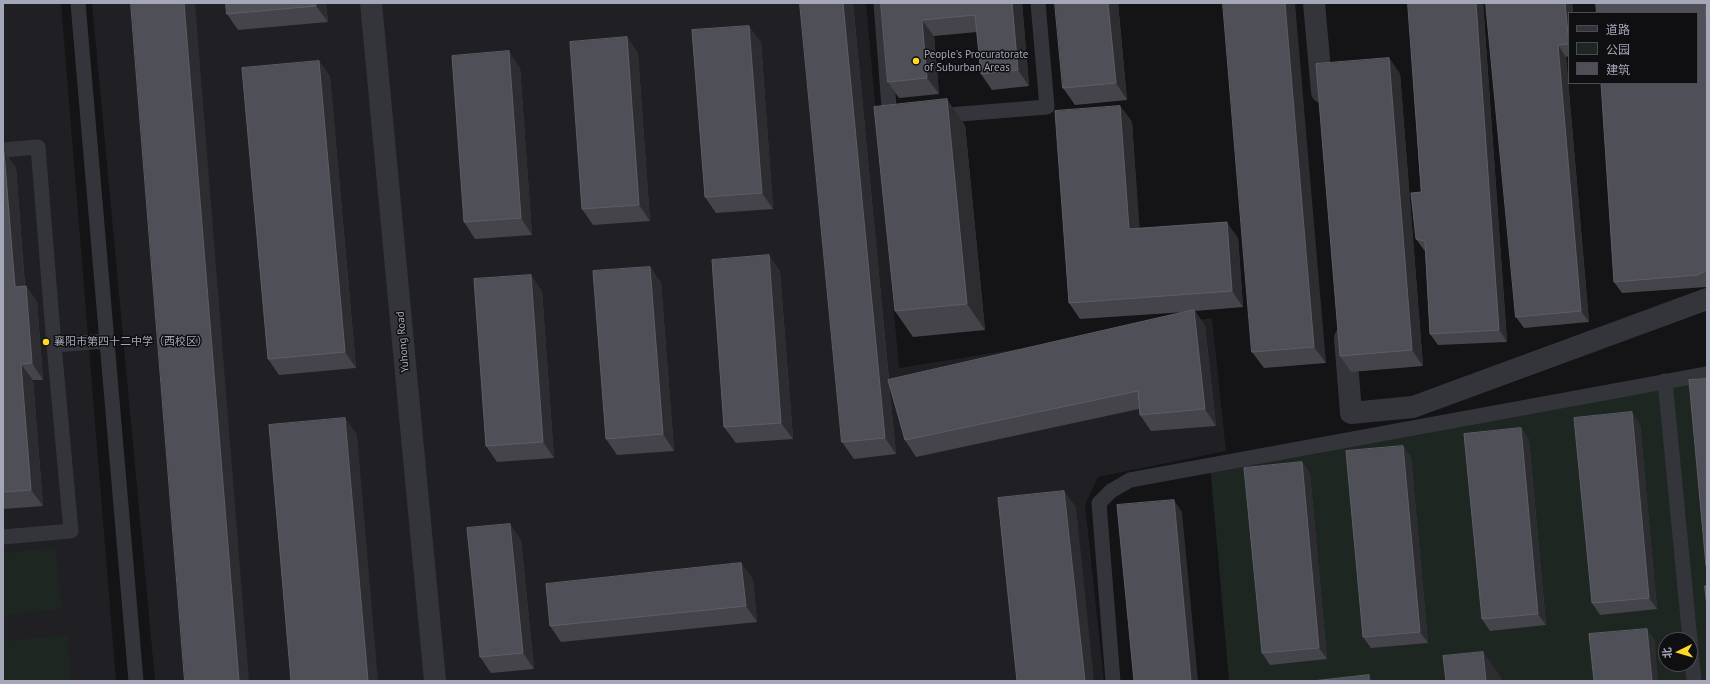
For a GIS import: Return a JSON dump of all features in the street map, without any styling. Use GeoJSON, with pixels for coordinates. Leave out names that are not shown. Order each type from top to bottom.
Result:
{"type":"FeatureCollection","features":[{"type":"Feature","properties":{"kind":"street","name":"Yuhong Road"},"geometry":{"type":"LineString","coordinates":[[371,3],[435,681]]}},
{"type":"Feature","properties":{"kind":"street"},"geometry":{"type":"LineString","coordinates":[[1314,3],[1324,113]]}},
{"type":"Feature","properties":{"kind":"street"},"geometry":{"type":"LineString","coordinates":[[1343,318],[1351,413],[1413,407],[1707,299]]}},
{"type":"Feature","properties":{"kind":"lane"},"geometry":{"type":"LineString","coordinates":[[78,3],[136,681]]}},
{"type":"Feature","properties":{"kind":"lane"},"geometry":{"type":"LineString","coordinates":[[880,3],[890,120],[1047,107],[1038,3]]}},
{"type":"Feature","properties":{"kind":"lane"},"geometry":{"type":"LineString","coordinates":[[3,150],[38,147],[71,531],[3,537]]}},
{"type":"Feature","properties":{"kind":"lane"},"geometry":{"type":"LineString","coordinates":[[54,345],[106,341]]}},
{"type":"Feature","properties":{"kind":"lane"},"geometry":{"type":"LineString","coordinates":[[1113,681],[1099,503],[1111,491],[1130,480],[1707,374]]}},
{"type":"Feature","properties":{"kind":"lane"},"geometry":{"type":"LineString","coordinates":[[1665,381],[1694,681]]}},
{"type":"Feature","properties":{"kind":"shaded area","name":"襄阳市第四十二中学（西校区）"},"geometry":{"type":"Polygon","coordinates":[[[3,3],[61,3],[116,681],[3,681],[3,3]]]}},
{"type":"Feature","properties":{"kind":"shaded area"},"geometry":{"type":"Polygon","coordinates":[[[92,3],[866,3],[899,368],[1212,318],[1226,451],[1098,477],[1085,505],[1104,681],[155,681],[92,3]]]}},
{"type":"Feature","properties":{"kind":"green space"},"geometry":{"type":"Polygon","coordinates":[[[1707,374],[1707,681],[1229,681],[1210,465],[1707,374]]]}},
{"type":"Feature","properties":{"kind":"green space"},"geometry":{"type":"Polygon","coordinates":[[[56,547],[62,609],[3,615],[3,553],[56,547]]]}},
{"type":"Feature","properties":{"kind":"green space"},"geometry":{"type":"Polygon","coordinates":[[[67,635],[71,681],[3,681],[3,641],[67,635]]]}},
{"type":"Feature","properties":{"kind":"building"},"geometry":{"type":"Polygon","coordinates":[[[131,3],[184,3],[239,681],[185,681],[131,3]]]}},
{"type":"Feature","properties":{"kind":"building"},"geometry":{"type":"Polygon","coordinates":[[[226,3],[316,3],[316,6],[227,14],[226,3]]]}},
{"type":"Feature","properties":{"kind":"building"},"geometry":{"type":"Polygon","coordinates":[[[800,3],[843,3],[885,438],[842,442],[800,3]]]}},
{"type":"Feature","properties":{"kind":"building","name":"People's Procuratorate of Suburban Areas"},"geometry":{"type":"Polygon","coordinates":[[[881,3],[1012,3],[1018,70],[981,74],[975,15],[922,20],[927,78],[888,82],[881,3]]]}},
{"type":"Feature","properties":{"kind":"building"},"geometry":{"type":"Polygon","coordinates":[[[1055,3],[1108,3],[1116,83],[1063,88],[1055,3]]]}},
{"type":"Feature","properties":{"kind":"building"},"geometry":{"type":"Polygon","coordinates":[[[1223,3],[1285,3],[1314,347],[1252,352],[1223,3]]]}},
{"type":"Feature","properties":{"kind":"building"},"geometry":{"type":"Polygon","coordinates":[[[1408,3],[1476,3],[1499,330],[1430,334],[1425,241],[1416,239],[1411,193],[1421,192],[1408,3]]]}},
{"type":"Feature","properties":{"kind":"building"},"geometry":{"type":"Polygon","coordinates":[[[1486,3],[1565,3],[1568,44],[1558,45],[1581,311],[1516,317],[1486,3]]]}},
{"type":"Feature","properties":{"kind":"building"},"geometry":{"type":"Polygon","coordinates":[[[1596,3],[1705,3],[1707,31],[1707,270],[1698,275],[1614,282],[1601,84],[1698,84],[1698,12],[1597,12],[1596,3]]]}},
{"type":"Feature","properties":{"kind":"building"},"geometry":{"type":"Polygon","coordinates":[[[749,26],[762,193],[705,197],[692,30],[749,26]]]}},
{"type":"Feature","properties":{"kind":"building"},"geometry":{"type":"Polygon","coordinates":[[[627,37],[639,205],[582,209],[570,42],[627,37]]]}},
{"type":"Feature","properties":{"kind":"building"},"geometry":{"type":"Polygon","coordinates":[[[509,51],[521,218],[464,222],[452,56],[509,51]]]}},
{"type":"Feature","properties":{"kind":"building"},"geometry":{"type":"Polygon","coordinates":[[[1389,58],[1412,350],[1340,356],[1316,64],[1389,58]]]}},
{"type":"Feature","properties":{"kind":"building"},"geometry":{"type":"Polygon","coordinates":[[[319,61],[345,352],[268,359],[242,68],[319,61]]]}},
{"type":"Feature","properties":{"kind":"building"},"geometry":{"type":"Polygon","coordinates":[[[947,99],[967,304],[895,311],[874,107],[947,99]]]}},
{"type":"Feature","properties":{"kind":"building"},"geometry":{"type":"Polygon","coordinates":[[[1120,106],[1129,229],[1227,222],[1232,291],[1069,303],[1055,111],[1120,106]]]}},
{"type":"Feature","properties":{"kind":"building"},"geometry":{"type":"Polygon","coordinates":[[[3,152],[15,287],[26,286],[32,363],[21,364],[31,490],[3,492],[3,152]]]}},
{"type":"Feature","properties":{"kind":"building"},"geometry":{"type":"Polygon","coordinates":[[[769,255],[781,423],[724,427],[712,260],[769,255]]]}},
{"type":"Feature","properties":{"kind":"building"},"geometry":{"type":"Polygon","coordinates":[[[650,267],[663,434],[606,439],[593,271],[650,267]]]}},
{"type":"Feature","properties":{"kind":"building"},"geometry":{"type":"Polygon","coordinates":[[[531,275],[543,442],[486,446],[474,279],[531,275]]]}},
{"type":"Feature","properties":{"kind":"building"},"geometry":{"type":"Polygon","coordinates":[[[1194,310],[1205,409],[1140,415],[1138,391],[905,440],[888,380],[1194,310]]]}},
{"type":"Feature","properties":{"kind":"building"},"geometry":{"type":"Polygon","coordinates":[[[1707,379],[1707,566],[1706,566],[1689,380],[1707,379]]]}},
{"type":"Feature","properties":{"kind":"building"},"geometry":{"type":"Polygon","coordinates":[[[1632,412],[1649,598],[1592,603],[1574,418],[1632,412]]]}},
{"type":"Feature","properties":{"kind":"building"},"geometry":{"type":"Polygon","coordinates":[[[345,418],[368,681],[291,681],[269,425],[345,418]]]}},
{"type":"Feature","properties":{"kind":"building"},"geometry":{"type":"Polygon","coordinates":[[[1521,428],[1538,614],[1482,619],[1464,434],[1521,428]]]}},
{"type":"Feature","properties":{"kind":"building"},"geometry":{"type":"Polygon","coordinates":[[[1403,446],[1420,632],[1363,637],[1346,451],[1403,446]]]}},
{"type":"Feature","properties":{"kind":"building"},"geometry":{"type":"Polygon","coordinates":[[[1302,462],[1319,648],[1262,653],[1244,468],[1302,462]]]}},
{"type":"Feature","properties":{"kind":"building"},"geometry":{"type":"Polygon","coordinates":[[[1064,491],[1085,681],[1017,681],[998,498],[1064,491]]]}},
{"type":"Feature","properties":{"kind":"building"},"geometry":{"type":"Polygon","coordinates":[[[1174,500],[1191,681],[1134,681],[1117,505],[1174,500]]]}},
{"type":"Feature","properties":{"kind":"building"},"geometry":{"type":"Polygon","coordinates":[[[510,524],[523,653],[480,657],[467,528],[510,524]]]}},
{"type":"Feature","properties":{"kind":"building"},"geometry":{"type":"Polygon","coordinates":[[[741,563],[746,606],[550,626],[546,584],[741,563]]]}},
{"type":"Feature","properties":{"kind":"building"},"geometry":{"type":"Polygon","coordinates":[[[1705,586],[1707,586],[1707,606],[1705,586]]]}},
{"type":"Feature","properties":{"kind":"building"},"geometry":{"type":"Polygon","coordinates":[[[1647,629],[1652,681],[1594,681],[1589,634],[1647,629]]]}},
{"type":"Feature","properties":{"kind":"building"},"geometry":{"type":"Polygon","coordinates":[[[1483,652],[1486,681],[1446,681],[1443,656],[1483,652]]]}},
{"type":"Feature","properties":{"kind":"building"},"geometry":{"type":"Polygon","coordinates":[[[1369,675],[1369,681],[1313,681],[1369,675]]]}},
{"type":"Feature","properties":{"kind":"place","name":"People's Procuratorate of Suburban Areas"},"geometry":{"type":"Point","coordinates":[916,61]}},
{"type":"Feature","properties":{"kind":"place","name":"襄阳市第四十二中学（西校区）"},"geometry":{"type":"Point","coordinates":[46,342]}}]}
